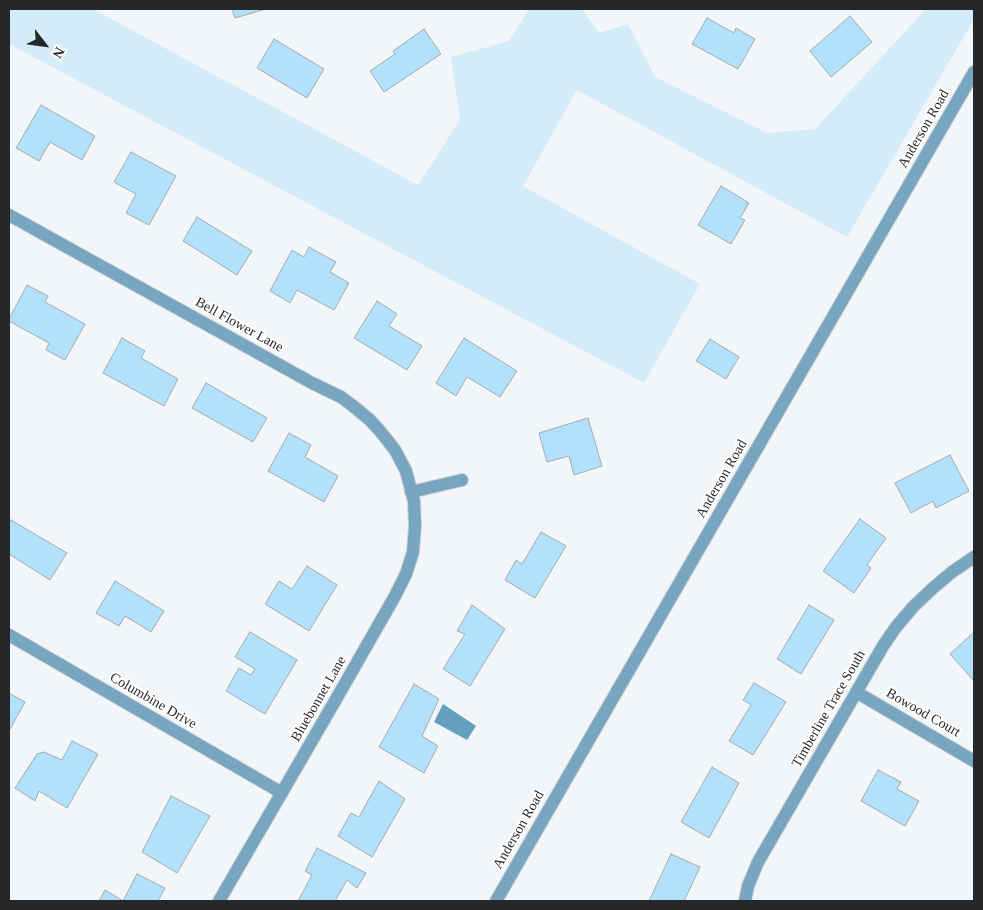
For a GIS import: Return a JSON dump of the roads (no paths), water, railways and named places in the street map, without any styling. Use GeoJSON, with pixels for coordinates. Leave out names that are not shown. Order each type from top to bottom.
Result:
{"type":"FeatureCollection","features":[{"type":"Feature","properties":{"kind":"street","name":"Anderson Road"},"geometry":{"type":"LineString","coordinates":[[496,901],[974,72]]}},
{"type":"Feature","properties":{"kind":"street","name":"Bell Flower Lane"},"geometry":{"type":"LineString","coordinates":[[9,215],[312,383],[341,397],[370,420],[395,450],[406,471],[413,496]]}},
{"type":"Feature","properties":{"kind":"street"},"geometry":{"type":"LineString","coordinates":[[413,496],[462,480]]}},
{"type":"Feature","properties":{"kind":"street","name":"Bluebonnet Lane"},"geometry":{"type":"LineString","coordinates":[[219,901],[406,574],[413,552],[415,526],[413,496]]}},
{"type":"Feature","properties":{"kind":"street","name":"Timberline Trace South"},"geometry":{"type":"LineString","coordinates":[[744,901],[758,862],[883,646],[913,607],[952,572],[974,557]]}},
{"type":"Feature","properties":{"kind":"street","name":"Columbine Drive"},"geometry":{"type":"LineString","coordinates":[[9,635],[282,793]]}},
{"type":"Feature","properties":{"kind":"street","name":"Bowood Court"},"geometry":{"type":"LineString","coordinates":[[856,692],[974,761]]}},
{"type":"Feature","properties":{"kind":"water"},"geometry":{"type":"Polygon","coordinates":[[[443,704],[476,726],[467,740],[434,722],[443,704]]]}}]}
